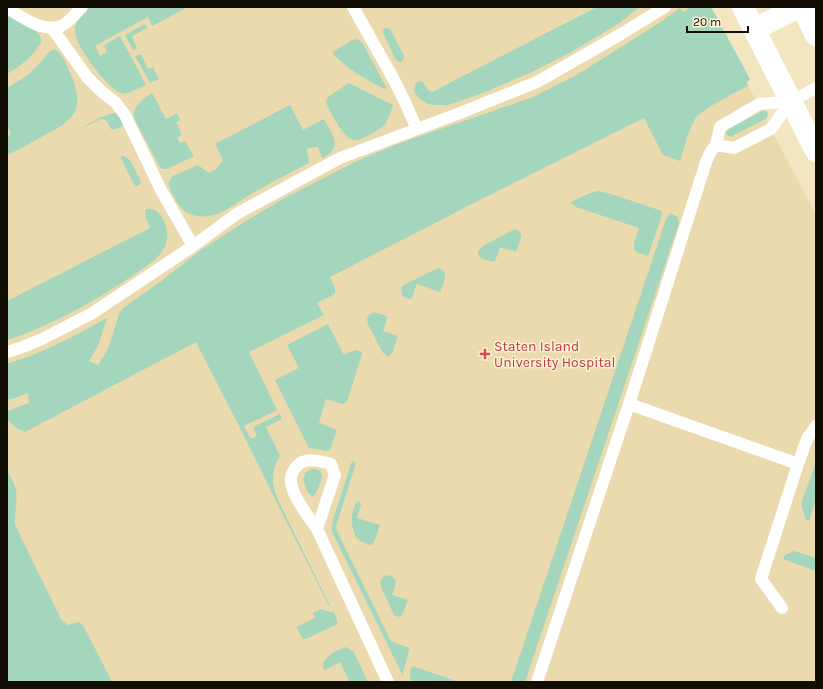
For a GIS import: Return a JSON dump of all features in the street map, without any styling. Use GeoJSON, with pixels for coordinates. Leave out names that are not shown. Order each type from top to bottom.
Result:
{"type":"FeatureCollection","features":[{"type":"Feature","properties":{"kind":"street"},"geometry":{"type":"LineString","coordinates":[[743,7],[816,151]]}},
{"type":"Feature","properties":{"kind":"street"},"geometry":{"type":"LineString","coordinates":[[755,29],[799,7]]}},
{"type":"Feature","properties":{"kind":"street"},"geometry":{"type":"LineString","coordinates":[[802,7],[816,35]]}},
{"type":"Feature","properties":{"kind":"lane"},"geometry":{"type":"LineString","coordinates":[[7,8],[27,20],[52,28],[62,25],[73,17],[82,7]]}},
{"type":"Feature","properties":{"kind":"lane"},"geometry":{"type":"LineString","coordinates":[[353,7],[393,78],[417,129]]}},
{"type":"Feature","properties":{"kind":"lane"},"geometry":{"type":"LineString","coordinates":[[7,352],[40,340],[91,314],[193,246],[238,213],[340,158],[460,113],[537,82],[665,7]]}},
{"type":"Feature","properties":{"kind":"lane"},"geometry":{"type":"LineString","coordinates":[[52,28],[87,77],[116,103],[125,115],[161,190],[193,246]]}},
{"type":"Feature","properties":{"kind":"lane"},"geometry":{"type":"LineString","coordinates":[[537,682],[629,404],[706,162],[711,151],[716,145],[720,126],[759,104],[791,101],[816,88]]}},
{"type":"Feature","properties":{"kind":"lane"},"geometry":{"type":"LineString","coordinates":[[716,145],[734,148],[771,129],[791,101]]}},
{"type":"Feature","properties":{"kind":"lane"},"geometry":{"type":"LineString","coordinates":[[629,404],[798,464]]}},
{"type":"Feature","properties":{"kind":"lane"},"geometry":{"type":"LineString","coordinates":[[782,608],[762,579],[798,464],[807,439],[816,426]]}},
{"type":"Feature","properties":{"kind":"lane"},"geometry":{"type":"LineString","coordinates":[[317,529],[335,475],[331,464],[311,460],[299,464],[294,470],[290,479],[292,488],[317,529],[388,682]]}},
{"type":"Feature","properties":{"kind":"shaded area","name":"Staten Island University Hospital"},"geometry":{"type":"Polygon","coordinates":[[[7,7],[711,7],[750,79],[747,83],[816,215],[816,682],[7,682],[7,7]]]}},
{"type":"Feature","properties":{"kind":"green space"},"geometry":{"type":"Polygon","coordinates":[[[87,7],[188,7],[152,26],[148,17],[95,46],[100,56],[107,52],[104,45],[120,36],[146,85],[125,94],[113,88],[99,74],[85,55],[76,38],[75,31],[77,21],[87,7]]]}},
{"type":"Feature","properties":{"kind":"green space"},"geometry":{"type":"Polygon","coordinates":[[[597,7],[639,7],[621,22],[571,52],[532,72],[483,93],[448,105],[433,105],[420,99],[415,93],[414,88],[416,83],[419,81],[422,81],[428,90],[432,92],[597,7]]]}},
{"type":"Feature","properties":{"kind":"green space"},"geometry":{"type":"Polygon","coordinates":[[[690,7],[711,7],[750,79],[747,82],[748,86],[705,110],[695,119],[680,161],[663,155],[644,118],[330,277],[335,288],[335,293],[317,303],[324,315],[249,352],[277,410],[244,426],[251,439],[257,436],[253,427],[280,414],[282,419],[266,427],[280,456],[275,467],[273,477],[275,492],[331,608],[196,342],[25,432],[16,428],[7,419],[7,411],[29,403],[28,393],[7,400],[7,364],[33,355],[66,340],[107,318],[98,346],[89,361],[98,365],[108,349],[119,314],[123,308],[160,282],[201,250],[241,224],[286,197],[359,160],[400,143],[533,97],[575,76],[680,8],[684,12],[690,7]]]}},
{"type":"Feature","properties":{"kind":"green space"},"geometry":{"type":"Polygon","coordinates":[[[7,15],[34,29],[40,36],[41,43],[28,58],[7,74],[7,15]]]}},
{"type":"Feature","properties":{"kind":"green space"},"geometry":{"type":"Polygon","coordinates":[[[145,24],[147,28],[132,36],[137,48],[133,50],[125,35],[145,24]]]}},
{"type":"Feature","properties":{"kind":"green space"},"geometry":{"type":"Polygon","coordinates":[[[385,28],[390,29],[404,56],[401,62],[396,60],[383,33],[385,28]]]}},
{"type":"Feature","properties":{"kind":"green space"},"geometry":{"type":"Polygon","coordinates":[[[356,39],[362,42],[386,88],[384,89],[370,82],[345,65],[334,55],[334,51],[356,39]]]}},
{"type":"Feature","properties":{"kind":"green space"},"geometry":{"type":"Polygon","coordinates":[[[53,49],[59,53],[64,60],[75,87],[77,105],[74,112],[64,124],[55,130],[7,155],[7,137],[11,134],[9,129],[7,129],[7,88],[31,72],[53,49]]]}},
{"type":"Feature","properties":{"kind":"green space"},"geometry":{"type":"Polygon","coordinates":[[[141,54],[148,69],[153,67],[159,79],[150,83],[135,56],[141,54]]]}},
{"type":"Feature","properties":{"kind":"green space"},"geometry":{"type":"Polygon","coordinates":[[[349,83],[393,105],[384,126],[361,139],[356,140],[349,138],[341,129],[326,102],[328,97],[349,83]]]}},
{"type":"Feature","properties":{"kind":"green space"},"geometry":{"type":"Polygon","coordinates":[[[152,93],[166,119],[177,113],[180,120],[176,122],[182,135],[177,138],[180,143],[185,141],[194,156],[167,169],[162,169],[159,166],[134,117],[134,111],[138,105],[152,93]]]}},
{"type":"Feature","properties":{"kind":"green space"},"geometry":{"type":"Polygon","coordinates":[[[290,105],[303,130],[324,119],[335,142],[331,153],[322,158],[318,147],[307,148],[309,163],[214,215],[198,216],[189,214],[182,208],[176,201],[168,184],[173,176],[198,165],[209,173],[216,169],[223,160],[215,144],[290,105]]]}},
{"type":"Feature","properties":{"kind":"green space"},"geometry":{"type":"Polygon","coordinates":[[[765,110],[768,113],[767,118],[731,137],[727,135],[726,132],[728,129],[765,110]]]}},
{"type":"Feature","properties":{"kind":"green space"},"geometry":{"type":"Polygon","coordinates":[[[113,113],[119,114],[123,125],[119,128],[111,129],[106,120],[101,119],[78,130],[99,118],[113,113]]]}},
{"type":"Feature","properties":{"kind":"green space"},"geometry":{"type":"Polygon","coordinates":[[[121,156],[124,156],[130,160],[141,182],[138,186],[133,183],[121,156]]]}},
{"type":"Feature","properties":{"kind":"green space"},"geometry":{"type":"Polygon","coordinates":[[[598,191],[662,211],[648,256],[636,252],[634,249],[634,243],[639,228],[576,207],[569,203],[590,193],[598,191]]]}},
{"type":"Feature","properties":{"kind":"green space"},"geometry":{"type":"Polygon","coordinates":[[[147,209],[152,209],[160,214],[167,230],[166,245],[156,259],[103,295],[66,316],[7,340],[7,301],[150,228],[145,217],[145,211],[147,209]]]}},
{"type":"Feature","properties":{"kind":"green space"},"geometry":{"type":"Polygon","coordinates":[[[670,213],[676,216],[679,223],[525,682],[511,682],[666,219],[670,213]]]}},
{"type":"Feature","properties":{"kind":"green space"},"geometry":{"type":"Polygon","coordinates":[[[513,230],[518,230],[521,235],[516,252],[500,247],[494,262],[483,259],[479,256],[478,251],[483,246],[513,230]]]}},
{"type":"Feature","properties":{"kind":"green space"},"geometry":{"type":"Polygon","coordinates":[[[438,268],[444,272],[445,275],[440,292],[417,284],[411,299],[402,296],[402,286],[438,268]]]}},
{"type":"Feature","properties":{"kind":"green space"},"geometry":{"type":"Polygon","coordinates":[[[374,312],[387,317],[383,331],[398,336],[390,356],[383,353],[368,325],[367,318],[374,312]]]}},
{"type":"Feature","properties":{"kind":"green space"},"geometry":{"type":"Polygon","coordinates":[[[328,324],[344,355],[355,350],[360,351],[362,354],[347,402],[343,404],[326,399],[319,423],[333,428],[336,430],[336,433],[330,450],[325,451],[309,448],[275,380],[299,368],[287,345],[328,324]]]}},
{"type":"Feature","properties":{"kind":"green space"},"geometry":{"type":"Polygon","coordinates":[[[352,461],[356,463],[336,528],[391,641],[409,648],[403,676],[332,532],[333,520],[352,461]]]}},
{"type":"Feature","properties":{"kind":"green space"},"geometry":{"type":"Polygon","coordinates":[[[816,462],[816,500],[809,521],[806,520],[801,504],[816,462]]]}},
{"type":"Feature","properties":{"kind":"green space"},"geometry":{"type":"Polygon","coordinates":[[[311,469],[317,469],[322,474],[315,495],[312,496],[308,493],[303,479],[306,472],[311,469]]]}},
{"type":"Feature","properties":{"kind":"green space"},"geometry":{"type":"Polygon","coordinates":[[[7,471],[16,489],[17,498],[15,525],[61,619],[68,625],[79,622],[83,625],[112,682],[7,682],[7,471]]]}},
{"type":"Feature","properties":{"kind":"green space"},"geometry":{"type":"Polygon","coordinates":[[[358,501],[361,505],[357,518],[380,525],[374,542],[371,545],[364,543],[357,538],[353,529],[352,513],[355,504],[358,501]]]}},
{"type":"Feature","properties":{"kind":"green space"},"geometry":{"type":"Polygon","coordinates":[[[794,551],[816,558],[816,571],[783,559],[785,555],[794,551]]]}},
{"type":"Feature","properties":{"kind":"green space"},"geometry":{"type":"Polygon","coordinates":[[[386,575],[395,580],[392,595],[408,600],[400,617],[394,615],[381,587],[381,580],[386,575]]]}},
{"type":"Feature","properties":{"kind":"green space"},"geometry":{"type":"Polygon","coordinates":[[[321,609],[334,613],[337,619],[337,624],[306,639],[303,639],[296,627],[315,618],[313,613],[321,609]]]}},
{"type":"Feature","properties":{"kind":"green space"},"geometry":{"type":"Polygon","coordinates":[[[346,647],[354,652],[368,682],[350,682],[340,662],[325,670],[323,669],[323,664],[327,657],[346,647]]]}},
{"type":"Feature","properties":{"kind":"green space"},"geometry":{"type":"Polygon","coordinates":[[[412,666],[459,682],[414,682],[410,679],[412,666]]]}},
{"type":"Feature","properties":{"kind":"place","name":"Staten Island University Hospital"},"geometry":{"type":"Point","coordinates":[485,354]}}]}
